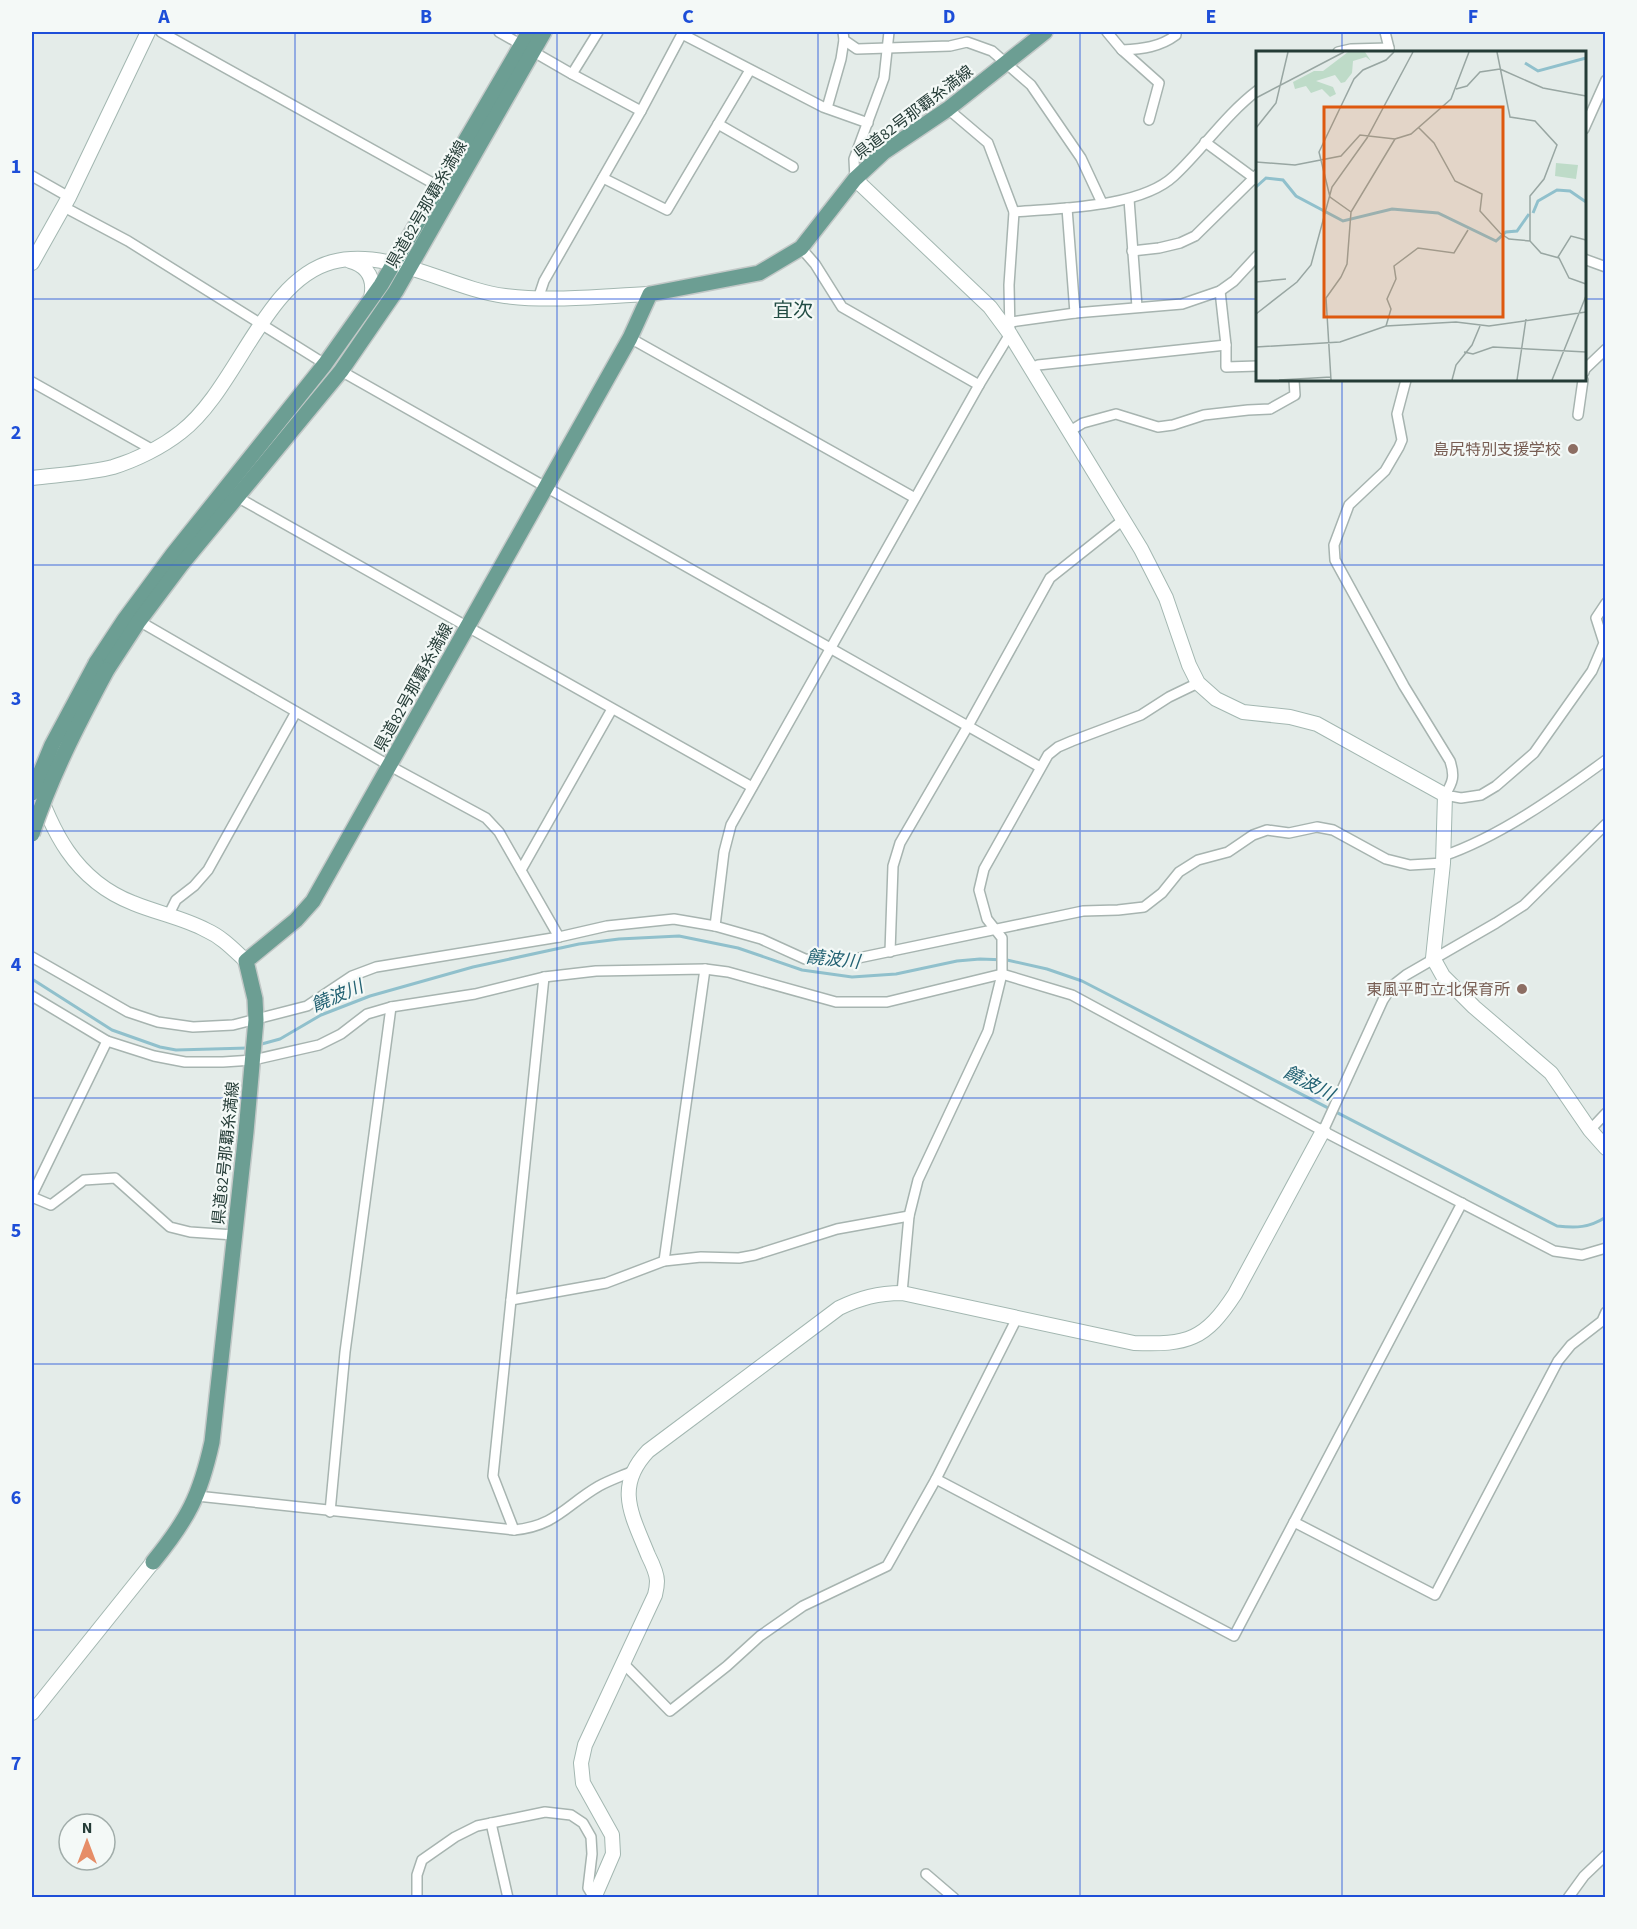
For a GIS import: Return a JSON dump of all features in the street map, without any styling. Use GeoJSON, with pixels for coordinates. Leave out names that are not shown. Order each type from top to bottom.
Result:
{"type":"FeatureCollection","features":[{"type":"Feature","properties":{"kind":"main road","name":"県道82号那覇糸満線"},"geometry":{"type":"LineString","coordinates":[[32,834],[58,765],[125,619],[173,554],[325,364],[394,264],[438,186],[528,42],[544,32]]}},
{"type":"Feature","properties":{"kind":"main road","name":"県道82号那覇糸満線"},"geometry":{"type":"LineString","coordinates":[[153,1562],[177,1533],[197,1496],[212,1442],[253,1056],[255,999],[246,962],[296,920],[313,901],[630,338],[650,294],[759,273],[801,248],[855,179],[884,152],[948,109],[1044,32]]}},
{"type":"Feature","properties":{"kind":"main road","name":"県道82号那覇糸満線"},"geometry":{"type":"LineString","coordinates":[[32,794],[52,745],[101,667],[181,565],[341,371],[410,268],[528,42]]}},
{"type":"Feature","properties":{"kind":"street"},"geometry":{"type":"LineString","coordinates":[[32,263],[66,202],[148,32]]}},
{"type":"Feature","properties":{"kind":"street"},"geometry":{"type":"LineString","coordinates":[[161,32],[438,186]]}},
{"type":"Feature","properties":{"kind":"street"},"geometry":{"type":"LineString","coordinates":[[499,32],[528,42],[572,74],[641,111]]}},
{"type":"Feature","properties":{"kind":"street"},"geometry":{"type":"LineString","coordinates":[[572,74],[598,32]]}},
{"type":"Feature","properties":{"kind":"street"},"geometry":{"type":"LineString","coordinates":[[889,32],[884,78],[854,159],[855,179],[1011,328],[1032,368],[1141,549],[1166,598],[1189,665],[1198,683],[1216,699],[1243,712],[1290,717],[1317,724],[1445,795],[1461,798],[1481,795],[1496,786],[1534,753],[1592,671],[1604,643],[1596,618],[1605,603]]}},
{"type":"Feature","properties":{"kind":"street"},"geometry":{"type":"LineString","coordinates":[[1107,32],[1122,50],[1159,83],[1149,120]]}},
{"type":"Feature","properties":{"kind":"street"},"geometry":{"type":"LineString","coordinates":[[1122,50],[1165,44],[1176,35],[1176,32]]}},
{"type":"Feature","properties":{"kind":"street"},"geometry":{"type":"LineString","coordinates":[[1342,51],[1351,49],[1389,50],[1385,32]]}},
{"type":"Feature","properties":{"kind":"street"},"geometry":{"type":"LineString","coordinates":[[538,299],[544,281],[641,111],[682,33],[827,108],[868,123]]}},
{"type":"Feature","properties":{"kind":"street"},"geometry":{"type":"LineString","coordinates":[[844,36],[857,49],[950,46],[967,42],[992,51],[1031,86],[1082,158],[1102,203]]}},
{"type":"Feature","properties":{"kind":"street"},"geometry":{"type":"LineString","coordinates":[[827,108],[841,59],[844,36]]}},
{"type":"Feature","properties":{"kind":"street"},"geometry":{"type":"LineString","coordinates":[[603,178],[667,210],[750,70]]}},
{"type":"Feature","properties":{"kind":"street"},"geometry":{"type":"LineString","coordinates":[[1586,124],[1605,80]]}},
{"type":"Feature","properties":{"kind":"street"},"geometry":{"type":"LineString","coordinates":[[1014,212],[1067,208],[1129,199],[1173,178],[1240,103],[1256,91]]}},
{"type":"Feature","properties":{"kind":"street"},"geometry":{"type":"LineString","coordinates":[[715,926],[726,843],[731,825],[1011,328],[1009,285],[1014,212],[988,143],[948,109]]}},
{"type":"Feature","properties":{"kind":"street"},"geometry":{"type":"LineString","coordinates":[[718,124],[793,167]]}},
{"type":"Feature","properties":{"kind":"street"},"geometry":{"type":"LineString","coordinates":[[1132,251],[1180,243],[1195,236],[1256,178],[1205,142]]}},
{"type":"Feature","properties":{"kind":"street"},"geometry":{"type":"LineString","coordinates":[[32,176],[66,202],[325,364]]}},
{"type":"Feature","properties":{"kind":"street"},"geometry":{"type":"LineString","coordinates":[[1129,199],[1137,307]]}},
{"type":"Feature","properties":{"kind":"street"},"geometry":{"type":"LineString","coordinates":[[1067,208],[1075,313]]}},
{"type":"Feature","properties":{"kind":"street"},"geometry":{"type":"LineString","coordinates":[[801,248],[815,264],[842,307],[979,385]]}},
{"type":"Feature","properties":{"kind":"street"},"geometry":{"type":"LineString","coordinates":[[1011,328],[1075,313],[1182,304],[1220,291],[1234,281],[1256,256]]}},
{"type":"Feature","properties":{"kind":"street"},"geometry":{"type":"LineString","coordinates":[[1586,259],[1605,267]]}},
{"type":"Feature","properties":{"kind":"street"},"geometry":{"type":"LineString","coordinates":[[345,260],[359,264],[370,275],[371,298]]}},
{"type":"Feature","properties":{"kind":"street"},"geometry":{"type":"LineString","coordinates":[[32,478],[112,467],[153,450],[181,433],[217,395],[280,299],[302,276],[313,269],[333,262],[372,260],[394,264],[503,296],[538,299],[650,294]]}},
{"type":"Feature","properties":{"kind":"street"},"geometry":{"type":"LineString","coordinates":[[1220,291],[1226,367],[1256,366]]}},
{"type":"Feature","properties":{"kind":"street"},"geometry":{"type":"LineString","coordinates":[[630,338],[915,498]]}},
{"type":"Feature","properties":{"kind":"street"},"geometry":{"type":"LineString","coordinates":[[1032,368],[1038,364],[1226,345]]}},
{"type":"Feature","properties":{"kind":"street"},"geometry":{"type":"LineString","coordinates":[[1586,369],[1605,349]]}},
{"type":"Feature","properties":{"kind":"street"},"geometry":{"type":"LineString","coordinates":[[341,371],[1040,767]]}},
{"type":"Feature","properties":{"kind":"street"},"geometry":{"type":"LineString","coordinates":[[1070,431],[1083,423],[1116,414],[1158,428],[1204,415],[1270,410],[1294,395],[1294,381]]}},
{"type":"Feature","properties":{"kind":"street"},"geometry":{"type":"LineString","coordinates":[[1406,381],[1397,414],[1402,440],[1399,447],[1385,471],[1349,505],[1334,545],[1335,560],[1454,771],[1453,782],[1445,795],[1443,860],[1433,958],[1443,976],[1474,1007],[1551,1073],[1605,1148]]}},
{"type":"Feature","properties":{"kind":"street"},"geometry":{"type":"LineString","coordinates":[[1578,415],[1582,381]]}},
{"type":"Feature","properties":{"kind":"street"},"geometry":{"type":"LineString","coordinates":[[32,382],[153,450]]}},
{"type":"Feature","properties":{"kind":"street"},"geometry":{"type":"LineString","coordinates":[[237,497],[752,787]]}},
{"type":"Feature","properties":{"kind":"street"},"geometry":{"type":"LineString","coordinates":[[890,952],[893,866],[900,843],[1050,578],[1123,519]]}},
{"type":"Feature","properties":{"kind":"street"},"geometry":{"type":"LineString","coordinates":[[139,621],[390,766],[486,818],[499,832],[560,937]]}},
{"type":"Feature","properties":{"kind":"street"},"geometry":{"type":"LineString","coordinates":[[902,1293],[909,1216],[918,1180],[988,1031],[1003,970],[1002,938],[987,919],[979,890],[984,869],[1048,755],[1058,747],[1141,715],[1169,697],[1198,683]]}},
{"type":"Feature","properties":{"kind":"street"},"geometry":{"type":"LineString","coordinates":[[521,870],[612,709]]}},
{"type":"Feature","properties":{"kind":"street"},"geometry":{"type":"LineString","coordinates":[[168,916],[176,900],[194,886],[208,870],[296,712]]}},
{"type":"Feature","properties":{"kind":"street"},"geometry":{"type":"LineString","coordinates":[[32,957],[128,1012],[158,1022],[193,1027],[255,1025],[307,1006],[352,976],[376,967],[560,937],[606,926],[674,919],[715,926],[761,939],[805,959],[844,961],[1083,911],[1144,907],[1162,892],[1179,872],[1198,860],[1228,852],[1253,835],[1267,830],[1289,833],[1317,827],[1333,830],[1386,859],[1410,865],[1443,860],[1502,829],[1605,760]]}},
{"type":"Feature","properties":{"kind":"street"},"geometry":{"type":"LineString","coordinates":[[32,774],[53,830],[70,857],[82,870],[113,894],[206,929],[226,943],[246,962]]}},
{"type":"Feature","properties":{"kind":"street"},"geometry":{"type":"LineString","coordinates":[[594,1898],[613,1854],[612,1835],[583,1783],[581,1763],[585,1745],[651,1608],[657,1581],[629,1505],[629,1485],[633,1471],[648,1450],[838,1308],[863,1297],[902,1293],[1134,1343],[1163,1344],[1188,1340],[1205,1330],[1222,1314],[1235,1294],[1324,1127],[1383,1000],[1392,986],[1433,958],[1524,905],[1605,824]]}},
{"type":"Feature","properties":{"kind":"street"},"geometry":{"type":"LineString","coordinates":[[664,1261],[705,969]]}},
{"type":"Feature","properties":{"kind":"street"},"geometry":{"type":"LineString","coordinates":[[32,996],[107,1041],[154,1056],[185,1062],[253,1056],[319,1045],[341,1034],[367,1014],[391,1007],[475,994],[544,977],[596,970],[705,969],[728,972],[836,1002],[887,1002],[1003,970],[1072,995],[1554,1251],[1582,1255],[1605,1248]]}},
{"type":"Feature","properties":{"kind":"street"},"geometry":{"type":"LineString","coordinates":[[514,1530],[494,1476],[544,977]]}},
{"type":"Feature","properties":{"kind":"street"},"geometry":{"type":"LineString","coordinates":[[330,1512],[345,1352],[391,1007]]}},
{"type":"Feature","properties":{"kind":"street"},"geometry":{"type":"LineString","coordinates":[[107,1041],[32,1196],[51,1205],[84,1180],[115,1178],[170,1227],[190,1232],[234,1234]]}},
{"type":"Feature","properties":{"kind":"street"},"geometry":{"type":"LineString","coordinates":[[1590,1130],[1605,1113]]}},
{"type":"Feature","properties":{"kind":"street"},"geometry":{"type":"LineString","coordinates":[[936,1479],[1234,1636],[1462,1203]]}},
{"type":"Feature","properties":{"kind":"street"},"geometry":{"type":"LineString","coordinates":[[511,1300],[606,1283],[664,1261],[701,1257],[739,1258],[837,1229],[909,1216]]}},
{"type":"Feature","properties":{"kind":"street"},"geometry":{"type":"LineString","coordinates":[[1294,1522],[1435,1595],[1558,1361],[1571,1345],[1602,1321],[1605,1312]]}},
{"type":"Feature","properties":{"kind":"street"},"geometry":{"type":"LineString","coordinates":[[624,1664],[670,1711],[728,1666],[760,1636],[803,1606],[887,1566],[936,1479],[1017,1318]]}},
{"type":"Feature","properties":{"kind":"street"},"geometry":{"type":"LineString","coordinates":[[197,1496],[514,1530],[530,1529],[549,1522],[599,1486],[633,1471]]}},
{"type":"Feature","properties":{"kind":"street"},"geometry":{"type":"LineString","coordinates":[[32,1713],[153,1562]]}},
{"type":"Feature","properties":{"kind":"street"},"geometry":{"type":"LineString","coordinates":[[417,1898],[417,1875],[422,1860],[455,1837],[477,1826],[545,1812],[571,1815],[583,1823],[591,1837],[592,1854],[588,1888],[594,1898]]}},
{"type":"Feature","properties":{"kind":"street"},"geometry":{"type":"LineString","coordinates":[[491,1823],[508,1898]]}},
{"type":"Feature","properties":{"kind":"street"},"geometry":{"type":"LineString","coordinates":[[1568,1898],[1584,1876],[1605,1856]]}},
{"type":"Feature","properties":{"kind":"street"},"geometry":{"type":"LineString","coordinates":[[926,1874],[954,1898]]}},
{"type":"Feature","properties":{"kind":"waterway","name":"饒波川"},"geometry":{"type":"LineString","coordinates":[[258,1045],[280,1039],[321,1015],[370,996],[473,967],[579,944],[619,939],[679,936],[738,948],[802,970],[852,977],[896,974],[957,961],[1007,960],[1047,969],[1082,981],[1557,1226],[1582,1226],[1606,1217]]}},
{"type":"Feature","properties":{"kind":"waterway","name":"饒波川"},"geometry":{"type":"LineString","coordinates":[[32,979],[112,1030],[160,1047],[176,1050],[248,1048]]}},
{"type":"Feature","properties":{"kind":"place","name":"島尻特別支援学校"},"geometry":{"type":"Point","coordinates":[1573,449]}},
{"type":"Feature","properties":{"kind":"place","name":"東風平町立北保育所"},"geometry":{"type":"Point","coordinates":[1522,989]}},
{"type":"Feature","properties":{"kind":"district","name":"宜次"},"geometry":{"type":"Point","coordinates":[793,310]}}]}
